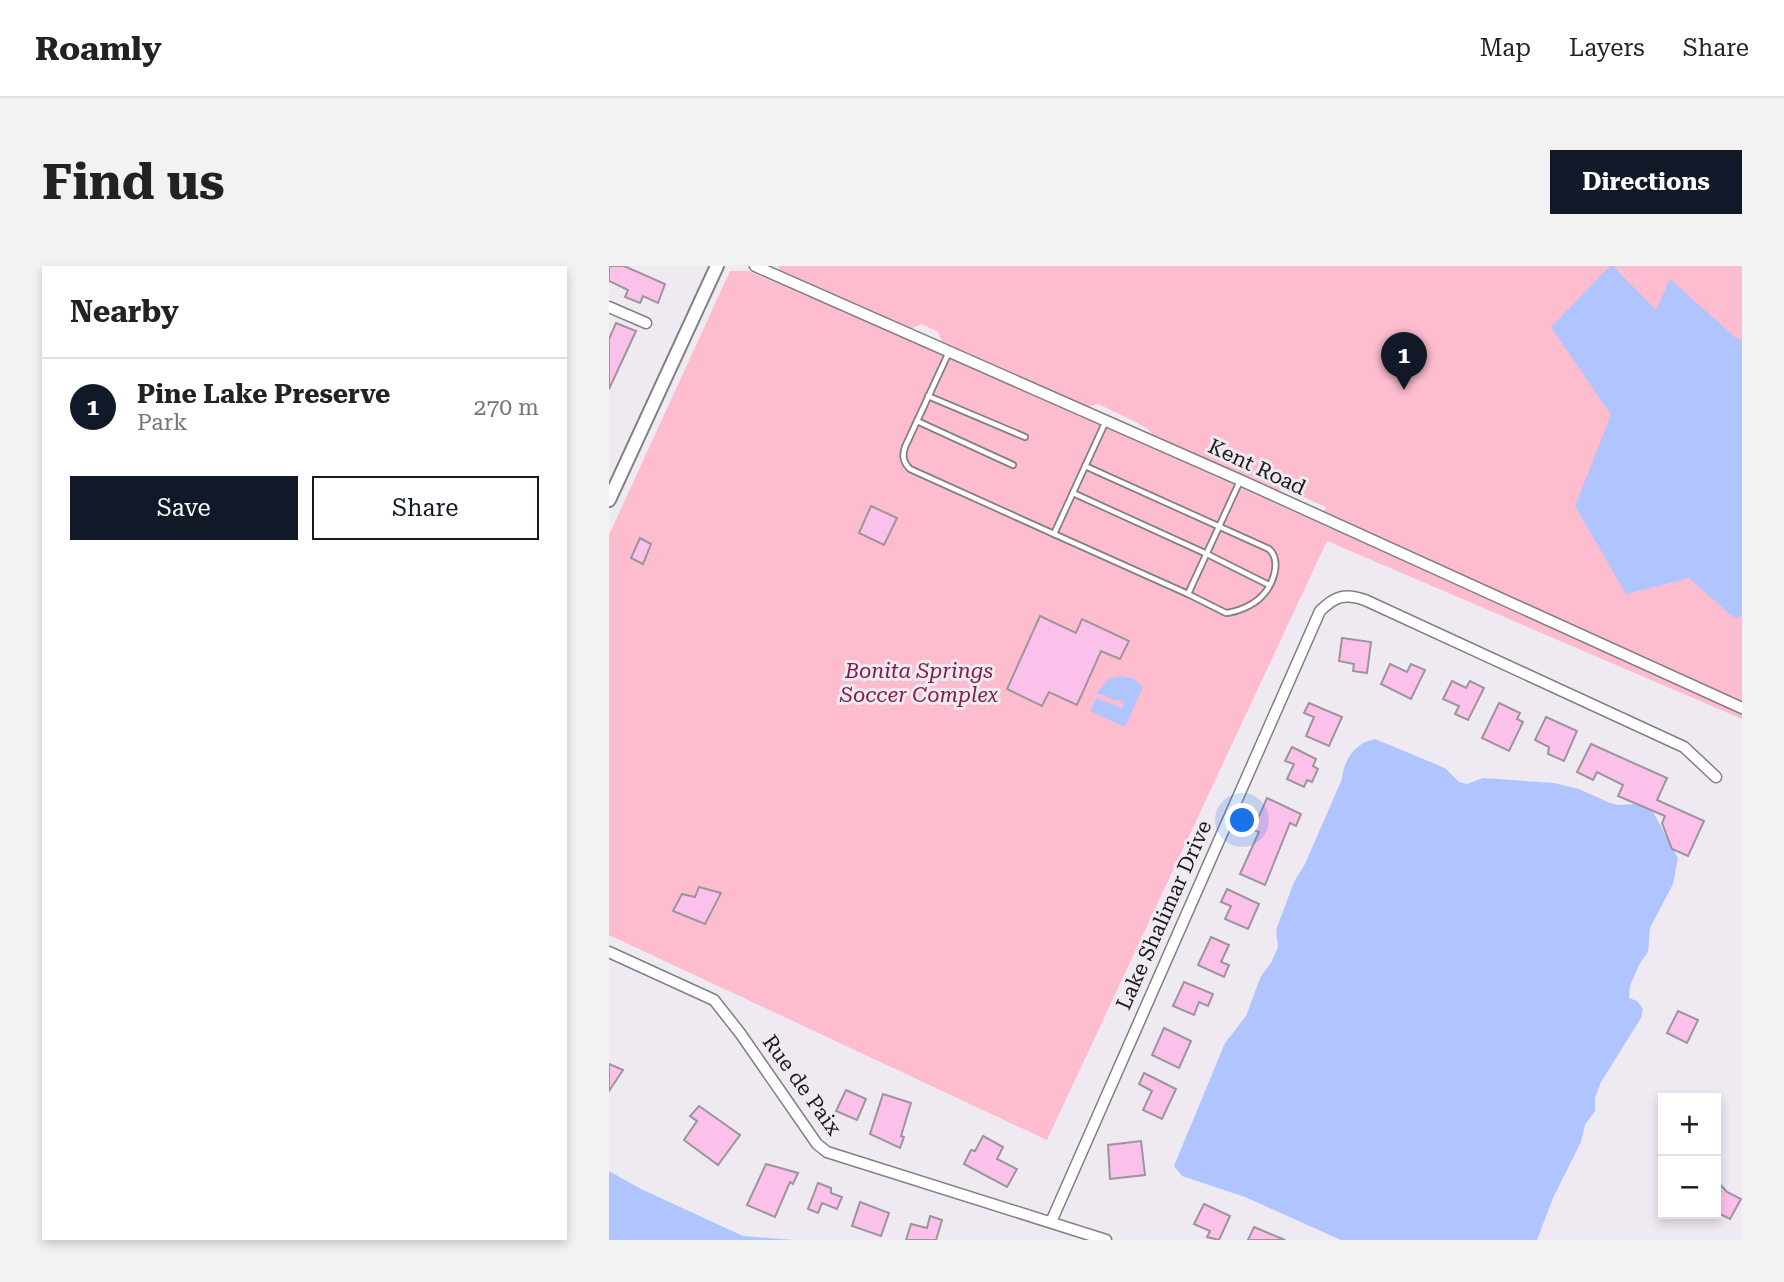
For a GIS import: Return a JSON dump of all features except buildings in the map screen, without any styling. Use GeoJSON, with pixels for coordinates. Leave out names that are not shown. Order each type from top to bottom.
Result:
{"type":"FeatureCollection","features":[{"type":"Feature","properties":{"kind":"street"},"geometry":{"type":"LineString","coordinates":[[609,500],[717,266]]}},
{"type":"Feature","properties":{"kind":"street","name":"Kent Road"},"geometry":{"type":"LineString","coordinates":[[755,266],[1240,480],[1742,708]]}},
{"type":"Feature","properties":{"kind":"street"},"geometry":{"type":"LineString","coordinates":[[609,307],[646,323]]}},
{"type":"Feature","properties":{"kind":"street","name":"Lake Shalimar Drive"},"geometry":{"type":"LineString","coordinates":[[1051,1222],[1320,611],[1329,602],[1339,596],[1352,595],[1365,600],[1684,747],[1716,777]]}},
{"type":"Feature","properties":{"kind":"street","name":"Rue de Paix"},"geometry":{"type":"LineString","coordinates":[[609,952],[714,1000],[817,1144],[827,1152],[1106,1240]]}},
{"type":"Feature","properties":{"kind":"lane"},"geometry":{"type":"LineString","coordinates":[[949,351],[903,452],[904,461],[910,469],[1226,613],[1234,612],[1262,597],[1275,572],[1274,554],[1269,549],[1086,466]]}},
{"type":"Feature","properties":{"kind":"lane"},"geometry":{"type":"LineString","coordinates":[[928,396],[1025,438]]}},
{"type":"Feature","properties":{"kind":"lane"},"geometry":{"type":"LineString","coordinates":[[1055,534],[1106,420]]}},
{"type":"Feature","properties":{"kind":"lane"},"geometry":{"type":"LineString","coordinates":[[917,421],[1013,465]]}},
{"type":"Feature","properties":{"kind":"lane"},"geometry":{"type":"LineString","coordinates":[[1188,594],[1240,480]]}},
{"type":"Feature","properties":{"kind":"lane"},"geometry":{"type":"LineString","coordinates":[[1073,494],[1269,585]]}},
{"type":"Feature","properties":{"kind":"green space","name":"Bonita Springs Soccer Complex"},"geometry":{"type":"Polygon","coordinates":[[[778,266],[1742,266],[1742,719],[1327,541],[1047,1140],[609,935],[609,535],[730,271],[748,271],[929,348],[1332,529],[1334,525],[1321,518],[1326,507],[1285,489],[1265,493],[1161,446],[1148,429],[1098,404],[1084,408],[945,349],[938,332],[922,324],[910,329],[811,292],[780,272],[778,266]]]}},
{"type":"Feature","properties":{"kind":"water"},"geometry":{"type":"Polygon","coordinates":[[[1610,266],[1656,310],[1670,279],[1736,338],[1742,340],[1742,616],[1734,618],[1689,578],[1626,594],[1575,506],[1611,415],[1551,327],[1610,266]]]}},
{"type":"Feature","properties":{"kind":"water"},"geometry":{"type":"Polygon","coordinates":[[[1122,676],[1134,679],[1143,687],[1125,727],[1090,711],[1096,698],[1122,708],[1124,704],[1120,700],[1096,693],[1109,679],[1122,676]]]}},
{"type":"Feature","properties":{"kind":"water"},"geometry":{"type":"Polygon","coordinates":[[[1375,739],[1445,768],[1459,782],[1467,784],[1483,778],[1554,783],[1579,789],[1610,803],[1636,804],[1652,810],[1678,858],[1673,884],[1650,928],[1648,952],[1630,986],[1629,998],[1637,1001],[1643,1009],[1641,1018],[1601,1082],[1595,1098],[1595,1111],[1585,1125],[1581,1142],[1553,1198],[1537,1240],[1341,1240],[1245,1197],[1182,1176],[1174,1166],[1225,1043],[1246,1016],[1261,976],[1278,947],[1276,930],[1294,882],[1305,864],[1342,779],[1345,765],[1356,748],[1375,739]]]}},
{"type":"Feature","properties":{"kind":"water"},"geometry":{"type":"Polygon","coordinates":[[[609,1171],[641,1189],[743,1236],[794,1240],[609,1240],[609,1171]]]}},
{"type":"Feature","properties":{"kind":"place","name":"Pine Lake Preserve"},"geometry":{"type":"Point","coordinates":[1404,390]}}]}
